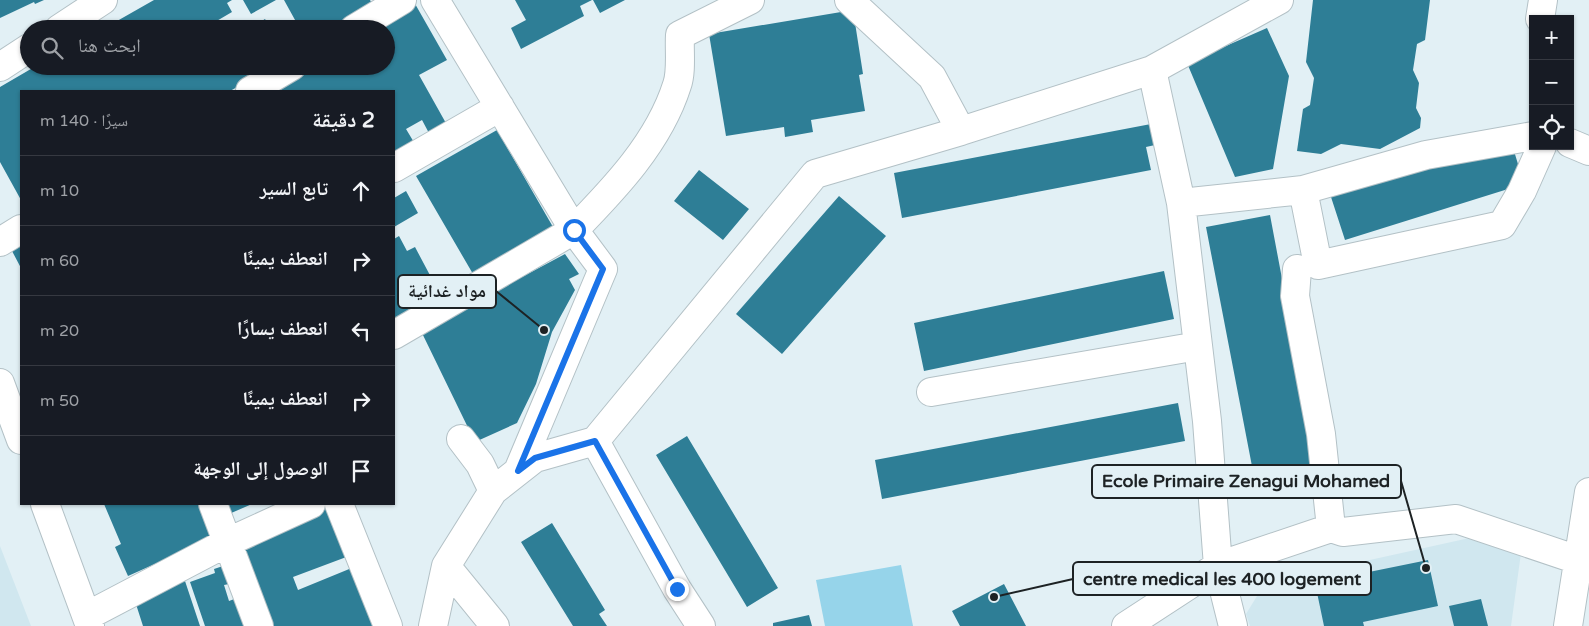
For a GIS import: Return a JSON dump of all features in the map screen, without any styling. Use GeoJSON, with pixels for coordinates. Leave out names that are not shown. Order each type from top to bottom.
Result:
{"type":"FeatureCollection","features":[{"type":"Feature","properties":{"kind":"street"},"geometry":{"type":"LineString","coordinates":[[73,20],[104,0]]}},
{"type":"Feature","properties":{"kind":"street"},"geometry":{"type":"LineString","coordinates":[[369,20],[402,0]]}},
{"type":"Feature","properties":{"kind":"street"},"geometry":{"type":"LineString","coordinates":[[395,334],[574,230],[608,196],[654,136],[678,83],[680,35],[750,0]]}},
{"type":"Feature","properties":{"kind":"street"},"geometry":{"type":"LineString","coordinates":[[849,0],[932,77],[961,131]]}},
{"type":"Feature","properties":{"kind":"street"},"geometry":{"type":"LineString","coordinates":[[433,626],[446,566],[493,491],[535,458],[595,441],[815,174],[961,131],[1152,70],[1279,0]]}},
{"type":"Feature","properties":{"kind":"street"},"geometry":{"type":"LineString","coordinates":[[1541,15],[1543,0]]}},
{"type":"Feature","properties":{"kind":"street"},"geometry":{"type":"LineString","coordinates":[[438,1],[574,230],[603,269],[518,471]]}},
{"type":"Feature","properties":{"kind":"street"},"geometry":{"type":"LineString","coordinates":[[0,67],[20,54]]}},
{"type":"Feature","properties":{"kind":"street"},"geometry":{"type":"LineString","coordinates":[[1152,70],[1181,203],[1207,421],[1218,566],[1233,626]]}},
{"type":"Feature","properties":{"kind":"street"},"geometry":{"type":"LineString","coordinates":[[252,90],[277,75]]}},
{"type":"Feature","properties":{"kind":"street"},"geometry":{"type":"LineString","coordinates":[[395,167],[500,107]]}},
{"type":"Feature","properties":{"kind":"street"},"geometry":{"type":"LineString","coordinates":[[1181,203],[1303,190],[1426,155],[1529,137]]}},
{"type":"Feature","properties":{"kind":"street"},"geometry":{"type":"LineString","coordinates":[[1574,145],[1589,151]]}},
{"type":"Feature","properties":{"kind":"street"},"geometry":{"type":"LineString","coordinates":[[1303,190],[1318,265],[1502,225],[1522,191],[1540,150]]}},
{"type":"Feature","properties":{"kind":"street"},"geometry":{"type":"LineString","coordinates":[[0,242],[20,230]]}},
{"type":"Feature","properties":{"kind":"street"},"geometry":{"type":"LineString","coordinates":[[1297,269],[1295,296],[1320,434],[1331,528]]}},
{"type":"Feature","properties":{"kind":"street"},"geometry":{"type":"LineString","coordinates":[[930,392],[1198,346]]}},
{"type":"Feature","properties":{"kind":"street"},"geometry":{"type":"LineString","coordinates":[[9,389],[20,436]]}},
{"type":"Feature","properties":{"kind":"street"},"geometry":{"type":"LineString","coordinates":[[460,439],[480,464],[493,491]]}},
{"type":"Feature","properties":{"kind":"street"},"geometry":{"type":"LineString","coordinates":[[595,441],[677,589],[701,626]]}},
{"type":"Feature","properties":{"kind":"street"},"geometry":{"type":"LineString","coordinates":[[1568,626],[1589,492]]}},
{"type":"Feature","properties":{"kind":"street"},"geometry":{"type":"LineString","coordinates":[[45,505],[89,621],[228,542],[309,505]]}},
{"type":"Feature","properties":{"kind":"street"},"geometry":{"type":"LineString","coordinates":[[212,505],[259,626]]}},
{"type":"Feature","properties":{"kind":"street"},"geometry":{"type":"LineString","coordinates":[[339,505],[388,626]]}},
{"type":"Feature","properties":{"kind":"street"},"geometry":{"type":"LineString","coordinates":[[1126,626],[1218,566],[1331,528],[1343,532],[1456,519],[1578,560]]}},
{"type":"Feature","properties":{"kind":"street"},"geometry":{"type":"LineString","coordinates":[[446,566],[495,626]]}},
{"type":"Feature","properties":{"kind":"shaded area"},"geometry":{"type":"Polygon","coordinates":[[[1474,537],[1521,553],[1511,626],[1250,626],[1246,614],[1265,583],[1474,537]]]}},
{"type":"Feature","properties":{"kind":"shaded area"},"geometry":{"type":"Polygon","coordinates":[[[0,546],[31,626],[0,626],[0,546]]]}},
{"type":"Feature","properties":{"kind":"shaded area"},"geometry":{"type":"Polygon","coordinates":[[[901,565],[913,626],[825,626],[816,580],[901,565]]]}},
{"type":"Feature","properties":{"kind":"building"},"geometry":{"type":"Polygon","coordinates":[[[0,0],[44,0],[35,4],[34,2],[0,18],[0,0]]]}},
{"type":"Feature","properties":{"kind":"building"},"geometry":{"type":"Polygon","coordinates":[[[154,0],[232,0],[227,3],[232,12],[218,20],[119,20],[154,0]]]}},
{"type":"Feature","properties":{"kind":"building"},"geometry":{"type":"Polygon","coordinates":[[[243,0],[276,0],[251,14],[243,0]]]}},
{"type":"Feature","properties":{"kind":"building"},"geometry":{"type":"Polygon","coordinates":[[[284,0],[370,0],[373,5],[347,20],[295,20],[284,0]]]}},
{"type":"Feature","properties":{"kind":"building"},"geometry":{"type":"Polygon","coordinates":[[[515,0],[592,0],[580,6],[584,16],[521,49],[511,28],[526,20],[515,0]]]}},
{"type":"Feature","properties":{"kind":"building"},"geometry":{"type":"Polygon","coordinates":[[[593,0],[625,0],[600,13],[593,0]]]}},
{"type":"Feature","properties":{"kind":"building"},"geometry":{"type":"Polygon","coordinates":[[[1313,0],[1430,0],[1425,40],[1417,44],[1413,70],[1419,83],[1416,108],[1421,118],[1420,128],[1380,149],[1341,144],[1321,154],[1297,151],[1303,109],[1310,105],[1314,78],[1306,62],[1313,0]]]}},
{"type":"Feature","properties":{"kind":"building"},"geometry":{"type":"Polygon","coordinates":[[[414,2],[447,60],[419,75],[447,125],[430,135],[422,120],[406,129],[415,144],[395,155],[395,90],[276,90],[303,75],[395,75],[395,20],[381,20],[414,2]]]}},
{"type":"Feature","properties":{"kind":"building"},"geometry":{"type":"Polygon","coordinates":[[[853,10],[863,74],[859,75],[865,111],[811,120],[813,132],[785,137],[784,127],[726,136],[709,34],[853,10]]]}},
{"type":"Feature","properties":{"kind":"building"},"geometry":{"type":"Polygon","coordinates":[[[1267,28],[1289,76],[1273,169],[1235,177],[1187,63],[1267,28]]]}},
{"type":"Feature","properties":{"kind":"building"},"geometry":{"type":"Polygon","coordinates":[[[21,75],[259,75],[232,90],[20,90],[20,198],[0,162],[0,87],[21,75]]]}},
{"type":"Feature","properties":{"kind":"building"},"geometry":{"type":"Polygon","coordinates":[[[1151,124],[1155,145],[1146,147],[1151,170],[902,218],[894,173],[1151,124]]]}},
{"type":"Feature","properties":{"kind":"building"},"geometry":{"type":"Polygon","coordinates":[[[497,130],[553,227],[473,274],[416,176],[497,130]]]}},
{"type":"Feature","properties":{"kind":"building"},"geometry":{"type":"Polygon","coordinates":[[[1511,141],[1524,184],[1345,240],[1331,197],[1511,141]]]}},
{"type":"Feature","properties":{"kind":"building"},"geometry":{"type":"Polygon","coordinates":[[[699,170],[749,209],[723,240],[674,201],[699,170]]]}},
{"type":"Feature","properties":{"kind":"building"},"geometry":{"type":"Polygon","coordinates":[[[406,191],[418,213],[395,226],[395,197],[406,191]]]}},
{"type":"Feature","properties":{"kind":"building"},"geometry":{"type":"Polygon","coordinates":[[[839,196],[886,236],[782,354],[736,314],[839,196]]]}},
{"type":"Feature","properties":{"kind":"building"},"geometry":{"type":"Polygon","coordinates":[[[1270,215],[1319,475],[1256,487],[1206,227],[1270,215]]]}},
{"type":"Feature","properties":{"kind":"building"},"geometry":{"type":"Polygon","coordinates":[[[399,236],[407,251],[415,247],[441,296],[395,320],[395,238],[399,236]]]}},
{"type":"Feature","properties":{"kind":"building"},"geometry":{"type":"Polygon","coordinates":[[[20,247],[20,266],[12,251],[20,247]]]}},
{"type":"Feature","properties":{"kind":"building"},"geometry":{"type":"Polygon","coordinates":[[[565,254],[579,274],[569,279],[575,290],[552,332],[536,384],[517,423],[475,442],[421,331],[565,254]]]}},
{"type":"Feature","properties":{"kind":"building"},"geometry":{"type":"Polygon","coordinates":[[[1164,271],[1174,319],[924,371],[914,323],[1164,271]]]}},
{"type":"Feature","properties":{"kind":"building"},"geometry":{"type":"Polygon","coordinates":[[[1178,403],[1185,441],[882,499],[875,460],[1178,403]]]}},
{"type":"Feature","properties":{"kind":"building"},"geometry":{"type":"Polygon","coordinates":[[[687,436],[778,588],[747,607],[656,455],[687,436]]]}},
{"type":"Feature","properties":{"kind":"building"},"geometry":{"type":"Polygon","coordinates":[[[104,505],[209,505],[222,534],[128,576],[115,547],[121,544],[104,505]]]}},
{"type":"Feature","properties":{"kind":"building"},"geometry":{"type":"Polygon","coordinates":[[[225,505],[250,505],[229,514],[225,505]]]}},
{"type":"Feature","properties":{"kind":"building"},"geometry":{"type":"Polygon","coordinates":[[[335,505],[357,553],[293,577],[298,590],[359,565],[384,626],[268,626],[240,552],[335,505]]]}},
{"type":"Feature","properties":{"kind":"building"},"geometry":{"type":"Polygon","coordinates":[[[552,523],[605,610],[599,614],[607,626],[573,626],[521,542],[552,523]]]}},
{"type":"Feature","properties":{"kind":"building"},"geometry":{"type":"Polygon","coordinates":[[[1428,560],[1438,606],[1363,622],[1364,626],[1324,626],[1315,583],[1428,560]]]}},
{"type":"Feature","properties":{"kind":"building"},"geometry":{"type":"Polygon","coordinates":[[[223,566],[229,584],[224,585],[229,601],[237,598],[246,626],[205,626],[190,582],[215,573],[214,569],[223,566]]]}},
{"type":"Feature","properties":{"kind":"building"},"geometry":{"type":"Polygon","coordinates":[[[185,581],[200,626],[143,626],[134,598],[185,581]]]}},
{"type":"Feature","properties":{"kind":"building"},"geometry":{"type":"Polygon","coordinates":[[[1004,584],[1026,626],[960,626],[952,611],[1004,584]]]}},
{"type":"Feature","properties":{"kind":"building"},"geometry":{"type":"Polygon","coordinates":[[[1481,599],[1488,626],[1454,626],[1449,606],[1481,599]]]}},
{"type":"Feature","properties":{"kind":"building"},"geometry":{"type":"Polygon","coordinates":[[[809,615],[812,626],[773,626],[773,623],[809,615]]]}},
{"type":"Feature","properties":{"kind":"place","name":"مواد غدائية"},"geometry":{"type":"Point","coordinates":[544,330]}},
{"type":"Feature","properties":{"kind":"place","name":"Ecole Primaire Zenagui Mohamed"},"geometry":{"type":"Point","coordinates":[1426,568]}},
{"type":"Feature","properties":{"kind":"place","name":"centre medical les 400 logement"},"geometry":{"type":"Point","coordinates":[994,597]}},
{"type":"Feature","properties":{"kind":"route"},"geometry":{"type":"LineString","coordinates":[[574,230],[603,269],[518,471],[535,458],[595,441],[677,589]]}}]}
